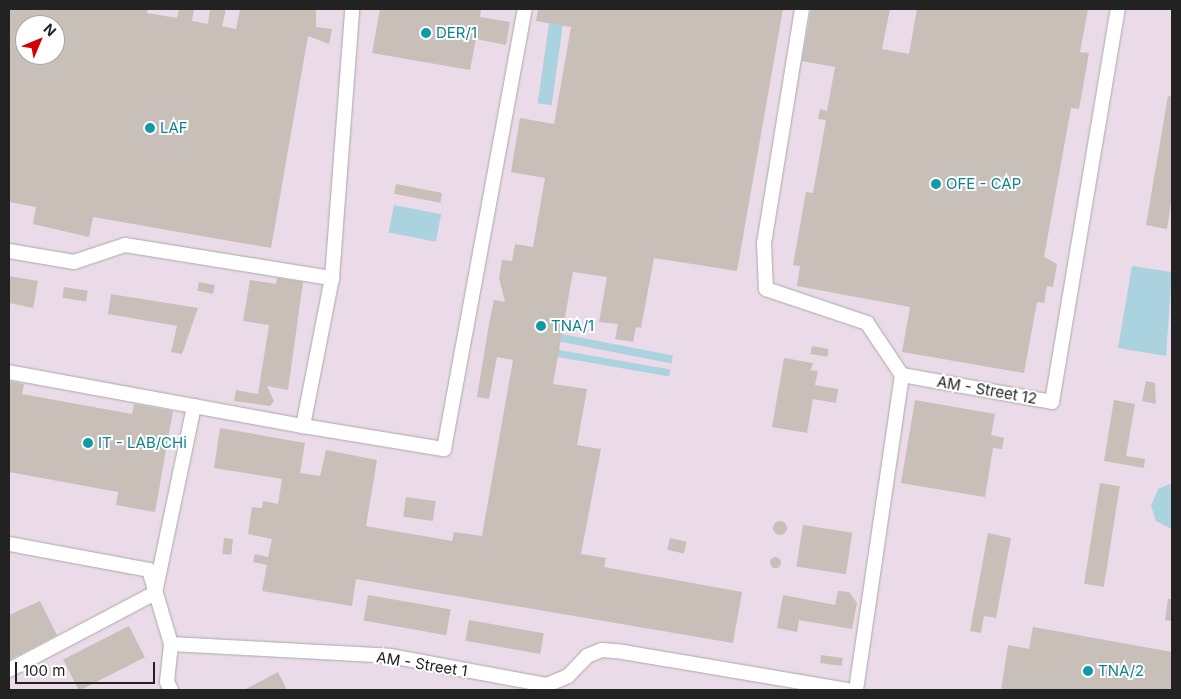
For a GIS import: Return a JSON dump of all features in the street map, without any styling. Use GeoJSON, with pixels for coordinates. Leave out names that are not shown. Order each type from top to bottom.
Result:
{"type":"FeatureCollection","features":[{"type":"Feature","properties":{"kind":"lane"},"geometry":{"type":"LineString","coordinates":[[303,426],[332,278],[352,9]]}},
{"type":"Feature","properties":{"kind":"lane"},"geometry":{"type":"LineString","coordinates":[[9,372],[303,426],[444,449],[526,9]]}},
{"type":"Feature","properties":{"kind":"lane"},"geometry":{"type":"LineString","coordinates":[[802,9],[764,243],[766,288],[866,323],[902,375],[856,690]]}},
{"type":"Feature","properties":{"kind":"lane","name":"AM - Street 12"},"geometry":{"type":"LineString","coordinates":[[902,375],[1052,402],[1118,9]]}},
{"type":"Feature","properties":{"kind":"lane"},"geometry":{"type":"LineString","coordinates":[[9,251],[74,262],[125,245],[332,278]]}},
{"type":"Feature","properties":{"kind":"lane"},"geometry":{"type":"LineString","coordinates":[[155,593],[194,406]]}},
{"type":"Feature","properties":{"kind":"lane"},"geometry":{"type":"LineString","coordinates":[[9,544],[149,570],[171,644],[167,682],[171,690]]}},
{"type":"Feature","properties":{"kind":"lane"},"geometry":{"type":"LineString","coordinates":[[9,670],[155,593]]}},
{"type":"Feature","properties":{"kind":"lane","name":"AM - Street 1"},"geometry":{"type":"LineString","coordinates":[[171,644],[390,656],[548,685],[568,676],[587,656],[602,650],[847,690]]}},
{"type":"Feature","properties":{"kind":"shaded area"},"geometry":{"type":"Polygon","coordinates":[[[9,9],[1172,9],[1172,690],[9,690],[9,9]]]}},
{"type":"Feature","properties":{"kind":"water"},"geometry":{"type":"Polygon","coordinates":[[[549,23],[563,25],[552,105],[538,103],[549,23]]]}},
{"type":"Feature","properties":{"kind":"water"},"geometry":{"type":"Polygon","coordinates":[[[394,205],[441,214],[436,242],[389,232],[394,205]]]}},
{"type":"Feature","properties":{"kind":"water"},"geometry":{"type":"Polygon","coordinates":[[[1132,266],[1172,272],[1166,356],[1118,348],[1132,266]]]}},
{"type":"Feature","properties":{"kind":"water"},"geometry":{"type":"Polygon","coordinates":[[[562,334],[673,356],[671,363],[560,342],[562,334]]]}},
{"type":"Feature","properties":{"kind":"water"},"geometry":{"type":"Polygon","coordinates":[[[559,350],[670,370],[669,377],[558,357],[559,350]]]}},
{"type":"Feature","properties":{"kind":"water"},"geometry":{"type":"Polygon","coordinates":[[[1172,483],[1172,529],[1156,521],[1151,506],[1158,489],[1172,483]]]}},
{"type":"Feature","properties":{"kind":"building","name":"LAF"},"geometry":{"type":"Polygon","coordinates":[[[9,9],[148,9],[147,13],[177,18],[179,9],[194,9],[192,21],[208,24],[210,9],[226,9],[222,26],[236,29],[240,9],[316,9],[316,27],[332,29],[329,44],[308,36],[271,248],[93,217],[89,237],[33,224],[36,207],[9,202],[9,9]]]}},
{"type":"Feature","properties":{"kind":"building","name":"DER/1"},"geometry":{"type":"Polygon","coordinates":[[[380,9],[481,9],[480,17],[510,22],[506,45],[476,39],[470,70],[372,53],[380,9]]]}},
{"type":"Feature","properties":{"kind":"building","name":"TNA/1"},"geometry":{"type":"Polygon","coordinates":[[[538,9],[783,9],[737,271],[654,258],[641,328],[636,327],[633,342],[615,339],[618,324],[599,322],[607,277],[573,272],[553,384],[587,389],[577,445],[601,449],[581,554],[606,558],[604,567],[742,592],[733,643],[356,579],[352,606],[262,591],[267,565],[253,562],[255,554],[268,557],[272,539],[248,534],[252,507],[262,508],[263,501],[278,504],[282,479],[214,468],[220,428],[305,443],[300,473],[320,476],[326,450],[377,460],[366,526],[452,541],[454,532],[482,536],[513,360],[497,357],[489,399],[477,397],[489,324],[494,300],[505,302],[499,278],[502,260],[512,261],[515,244],[533,247],[545,178],[511,172],[520,118],[554,124],[571,27],[536,21],[538,9]]]}},
{"type":"Feature","properties":{"kind":"building","name":"OFE - CAP"},"geometry":{"type":"Polygon","coordinates":[[[811,9],[890,9],[882,49],[909,54],[917,9],[1088,9],[1080,52],[1089,53],[1079,109],[1071,108],[1044,257],[1057,264],[1053,287],[1047,286],[1044,303],[1037,302],[1024,373],[902,352],[910,307],[797,286],[800,266],[793,265],[806,192],[813,193],[826,120],[818,119],[820,109],[827,111],[835,67],[802,61],[811,9]]]}},
{"type":"Feature","properties":{"kind":"building"},"geometry":{"type":"Polygon","coordinates":[[[1168,96],[1172,97],[1172,197],[1167,229],[1146,225],[1168,96]]]}},
{"type":"Feature","properties":{"kind":"building"},"geometry":{"type":"Polygon","coordinates":[[[396,184],[442,193],[440,203],[394,194],[396,184]]]}},
{"type":"Feature","properties":{"kind":"building"},"geometry":{"type":"Polygon","coordinates":[[[9,276],[38,281],[33,308],[9,303],[9,276]]]}},
{"type":"Feature","properties":{"kind":"building"},"geometry":{"type":"Polygon","coordinates":[[[277,278],[303,282],[288,390],[267,386],[274,401],[270,406],[234,401],[236,390],[258,394],[269,325],[243,321],[250,280],[276,284],[277,278]]]}},
{"type":"Feature","properties":{"kind":"building"},"geometry":{"type":"Polygon","coordinates":[[[199,282],[215,285],[213,294],[197,291],[199,282]]]}},
{"type":"Feature","properties":{"kind":"building"},"geometry":{"type":"Polygon","coordinates":[[[64,287],[88,291],[86,302],[62,298],[64,287]]]}},
{"type":"Feature","properties":{"kind":"building"},"geometry":{"type":"Polygon","coordinates":[[[111,294],[198,308],[182,354],[171,352],[177,326],[108,314],[111,294]]]}},
{"type":"Feature","properties":{"kind":"building"},"geometry":{"type":"Polygon","coordinates":[[[812,346],[829,349],[827,357],[811,354],[812,346]]]}},
{"type":"Feature","properties":{"kind":"building"},"geometry":{"type":"Polygon","coordinates":[[[784,358],[813,363],[811,370],[818,371],[815,385],[838,389],[836,403],[813,399],[807,433],[772,427],[784,358]]]}},
{"type":"Feature","properties":{"kind":"building","name":"IT - LAB/CHi"},"geometry":{"type":"Polygon","coordinates":[[[9,381],[24,384],[22,394],[132,414],[134,404],[173,411],[155,512],[116,505],[118,492],[9,472],[9,381]]]}},
{"type":"Feature","properties":{"kind":"building"},"geometry":{"type":"Polygon","coordinates":[[[1146,381],[1155,383],[1156,404],[1142,401],[1146,381]]]}},
{"type":"Feature","properties":{"kind":"building"},"geometry":{"type":"Polygon","coordinates":[[[915,400],[995,414],[991,435],[1004,438],[1002,449],[993,448],[985,497],[901,483],[915,400]]]}},
{"type":"Feature","properties":{"kind":"building"},"geometry":{"type":"Polygon","coordinates":[[[1114,400],[1135,404],[1126,456],[1145,459],[1144,468],[1104,461],[1114,400]]]}},
{"type":"Feature","properties":{"kind":"building"},"geometry":{"type":"Polygon","coordinates":[[[1100,483],[1120,486],[1104,587],[1084,584],[1100,483]]]}},
{"type":"Feature","properties":{"kind":"building"},"geometry":{"type":"Polygon","coordinates":[[[406,497],[436,501],[433,521],[403,517],[406,497]]]}},
{"type":"Feature","properties":{"kind":"building"},"geometry":{"type":"Polygon","coordinates":[[[777,521],[783,521],[787,528],[783,535],[777,535],[773,531],[773,525],[777,521]]]}},
{"type":"Feature","properties":{"kind":"building"},"geometry":{"type":"Polygon","coordinates":[[[803,525],[852,533],[846,574],[796,566],[803,525]]]}},
{"type":"Feature","properties":{"kind":"building"},"geometry":{"type":"Polygon","coordinates":[[[988,533],[1011,538],[996,618],[984,616],[981,633],[970,631],[988,533]]]}},
{"type":"Feature","properties":{"kind":"building"},"geometry":{"type":"Polygon","coordinates":[[[224,538],[233,539],[231,555],[222,554],[224,538]]]}},
{"type":"Feature","properties":{"kind":"building"},"geometry":{"type":"Polygon","coordinates":[[[670,538],[687,542],[684,554],[667,550],[670,538]]]}},
{"type":"Feature","properties":{"kind":"building"},"geometry":{"type":"Polygon","coordinates":[[[773,557],[777,557],[780,562],[779,566],[773,567],[770,564],[770,560],[773,557]]]}},
{"type":"Feature","properties":{"kind":"building"},"geometry":{"type":"Polygon","coordinates":[[[838,591],[849,592],[857,603],[852,629],[799,620],[797,632],[777,628],[783,595],[835,605],[838,591]]]}},
{"type":"Feature","properties":{"kind":"building"},"geometry":{"type":"Polygon","coordinates":[[[368,595],[451,610],[446,635],[363,621],[368,595]]]}},
{"type":"Feature","properties":{"kind":"building"},"geometry":{"type":"Polygon","coordinates":[[[1168,599],[1172,599],[1172,621],[1165,620],[1168,599]]]}},
{"type":"Feature","properties":{"kind":"building"},"geometry":{"type":"Polygon","coordinates":[[[40,601],[57,635],[9,660],[9,615],[40,601]]]}},
{"type":"Feature","properties":{"kind":"building"},"geometry":{"type":"Polygon","coordinates":[[[469,620],[544,633],[540,654],[465,641],[469,620]]]}},
{"type":"Feature","properties":{"kind":"building"},"geometry":{"type":"Polygon","coordinates":[[[129,626],[145,657],[80,690],[79,690],[63,660],[129,626]]]}},
{"type":"Feature","properties":{"kind":"building","name":"TNA/2"},"geometry":{"type":"Polygon","coordinates":[[[1033,627],[1172,652],[1172,690],[1001,690],[1008,645],[1029,649],[1033,627]]]}},
{"type":"Feature","properties":{"kind":"building"},"geometry":{"type":"Polygon","coordinates":[[[821,655],[843,658],[842,666],[820,663],[821,655]]]}},
{"type":"Feature","properties":{"kind":"building"},"geometry":{"type":"Polygon","coordinates":[[[278,672],[287,690],[244,690],[278,672]]]}},
{"type":"Feature","properties":{"kind":"place","name":"DER/1"},"geometry":{"type":"Point","coordinates":[426,33]}},
{"type":"Feature","properties":{"kind":"place","name":"LAF"},"geometry":{"type":"Point","coordinates":[150,128]}},
{"type":"Feature","properties":{"kind":"place","name":"OFE - CAP"},"geometry":{"type":"Point","coordinates":[936,184]}},
{"type":"Feature","properties":{"kind":"place","name":"TNA/1"},"geometry":{"type":"Point","coordinates":[541,326]}},
{"type":"Feature","properties":{"kind":"place","name":"IT - LAB/CHi"},"geometry":{"type":"Point","coordinates":[88,443]}},
{"type":"Feature","properties":{"kind":"place","name":"TNA/2"},"geometry":{"type":"Point","coordinates":[1088,671]}}]}
